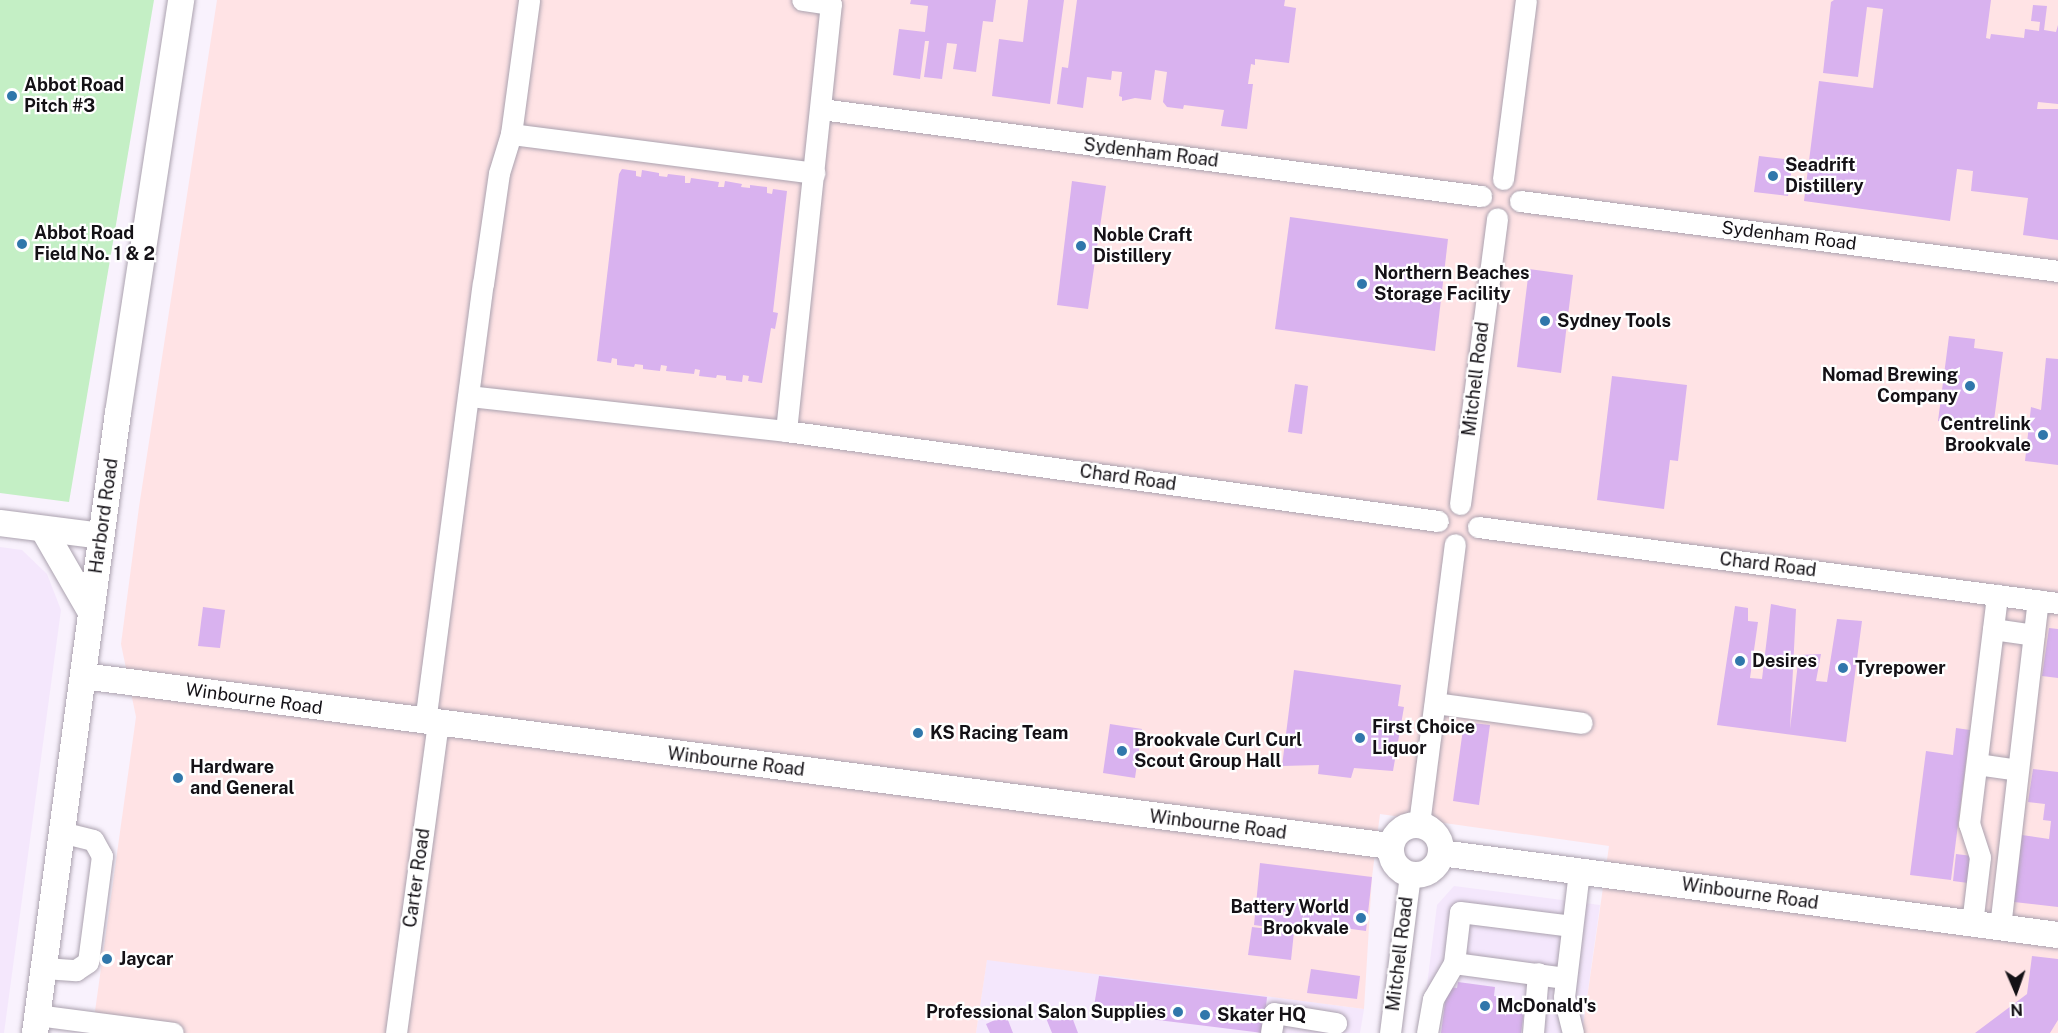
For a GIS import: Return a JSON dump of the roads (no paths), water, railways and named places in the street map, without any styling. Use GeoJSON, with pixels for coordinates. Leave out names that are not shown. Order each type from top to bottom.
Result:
{"type":"FeatureCollection","features":[{"type":"Feature","properties":{"kind":"main road","name":"Harbord Road"},"geometry":{"type":"LineString","coordinates":[[36,1024],[101,536],[181,0]]}},
{"type":"Feature","properties":{"kind":"main road"},"geometry":{"type":"LineString","coordinates":[[0,523],[101,536]]}},
{"type":"Feature","properties":{"kind":"main road"},"geometry":{"type":"LineString","coordinates":[[43,529],[91,612]]}},
{"type":"Feature","properties":{"kind":"main road","name":"Winbourne Road"},"geometry":{"type":"LineString","coordinates":[[83,676],[1390,846]]}},
{"type":"Feature","properties":{"kind":"main road"},"geometry":{"type":"LineString","coordinates":[[1419,824],[1433,831],[1441,845],[1441,853],[1439,861],[1427,873],[1410,875],[1394,865],[1390,846],[1397,832],[1419,824]]}},
{"type":"Feature","properties":{"kind":"main road","name":"Winbourne Road"},"geometry":{"type":"LineString","coordinates":[[1441,853],[2058,935]]}},
{"type":"Feature","properties":{"kind":"street","name":"Carter Road"},"geometry":{"type":"LineString","coordinates":[[396,1033],[469,396],[499,173],[511,134],[529,0]]}},
{"type":"Feature","properties":{"kind":"street"},"geometry":{"type":"LineString","coordinates":[[786,431],[831,4],[802,0]]}},
{"type":"Feature","properties":{"kind":"street"},"geometry":{"type":"LineString","coordinates":[[1503,179],[1526,0]]}},
{"type":"Feature","properties":{"kind":"street","name":"Sydenham Road"},"geometry":{"type":"LineString","coordinates":[[821,110],[1481,196]]}},
{"type":"Feature","properties":{"kind":"street"},"geometry":{"type":"LineString","coordinates":[[511,134],[815,172]]}},
{"type":"Feature","properties":{"kind":"street"},"geometry":{"type":"LineString","coordinates":[[1503,179],[1516,186],[1520,201],[1512,213],[1497,218],[1484,209],[1481,196],[1488,183],[1503,179]]}},
{"type":"Feature","properties":{"kind":"street","name":"Sydenham Road"},"geometry":{"type":"LineString","coordinates":[[1520,201],[2058,272]]}},
{"type":"Feature","properties":{"kind":"street","name":"Mitchell Road"},"geometry":{"type":"LineString","coordinates":[[1460,504],[1497,218]]}},
{"type":"Feature","properties":{"kind":"street","name":"Chard Road"},"geometry":{"type":"LineString","coordinates":[[469,396],[786,431],[1438,521]]}},
{"type":"Feature","properties":{"kind":"street"},"geometry":{"type":"LineString","coordinates":[[1460,504],[1474,513],[1478,526],[1471,539],[1455,544],[1441,535],[1438,521],[1446,508],[1460,504]]}},
{"type":"Feature","properties":{"kind":"street","name":"Chard Road"},"geometry":{"type":"LineString","coordinates":[[1478,526],[2048,601]]}},
{"type":"Feature","properties":{"kind":"street"},"geometry":{"type":"LineString","coordinates":[[1419,824],[1455,544]]}},
{"type":"Feature","properties":{"kind":"street"},"geometry":{"type":"LineString","coordinates":[[1972,924],[1980,857],[1969,824],[1998,595]]}},
{"type":"Feature","properties":{"kind":"street"},"geometry":{"type":"LineString","coordinates":[[2000,927],[2034,635],[2048,601]]}},
{"type":"Feature","properties":{"kind":"street"},"geometry":{"type":"LineString","coordinates":[[1993,629],[2034,635]]}},
{"type":"Feature","properties":{"kind":"street"},"geometry":{"type":"LineString","coordinates":[[1435,703],[1582,723]]}},
{"type":"Feature","properties":{"kind":"street"},"geometry":{"type":"LineString","coordinates":[[1977,764],[2018,770]]}},
{"type":"Feature","properties":{"kind":"street"},"geometry":{"type":"LineString","coordinates":[[44,968],[76,970],[88,962],[102,856],[93,840],[62,832]]}},
{"type":"Feature","properties":{"kind":"street"},"geometry":{"type":"LineString","coordinates":[[1572,1032],[1565,987],[1579,871]]}},
{"type":"Feature","properties":{"kind":"street","name":"Mitchell Road"},"geometry":{"type":"LineString","coordinates":[[1390,1033],[1410,875]]}},
{"type":"Feature","properties":{"kind":"street"},"geometry":{"type":"LineString","coordinates":[[1976,889],[2004,892]]}},
{"type":"Feature","properties":{"kind":"street"},"geometry":{"type":"LineString","coordinates":[[1427,1033],[1433,999],[1454,963],[1460,912],[1572,926]]}},
{"type":"Feature","properties":{"kind":"street"},"geometry":{"type":"LineString","coordinates":[[1454,963],[1539,974],[1565,987]]}},
{"type":"Feature","properties":{"kind":"street"},"geometry":{"type":"LineString","coordinates":[[1533,1033],[1539,974]]}},
{"type":"Feature","properties":{"kind":"street"},"geometry":{"type":"LineString","coordinates":[[1271,1033],[1274,1013],[1336,1023]]}},
{"type":"Feature","properties":{"kind":"street"},"geometry":{"type":"LineString","coordinates":[[36,1024],[173,1033]]}},
{"type":"Feature","properties":{"kind":"place","name":"Abbot Road Pitch #3"},"geometry":{"type":"Point","coordinates":[12,96]}},
{"type":"Feature","properties":{"kind":"place","name":"Seadrift Distillery"},"geometry":{"type":"Point","coordinates":[1773,176]}},
{"type":"Feature","properties":{"kind":"place","name":"Abbot Road Field No. 1 & 2"},"geometry":{"type":"Point","coordinates":[22,244]}},
{"type":"Feature","properties":{"kind":"place","name":"Noble Craft Distillery"},"geometry":{"type":"Point","coordinates":[1081,246]}},
{"type":"Feature","properties":{"kind":"place","name":"Northern Beaches Storage Facility"},"geometry":{"type":"Point","coordinates":[1362,284]}},
{"type":"Feature","properties":{"kind":"place","name":"Sydney Tools"},"geometry":{"type":"Point","coordinates":[1545,321]}},
{"type":"Feature","properties":{"kind":"place","name":"Nomad Brewing Company"},"geometry":{"type":"Point","coordinates":[1970,386]}},
{"type":"Feature","properties":{"kind":"place","name":"Centrelink Brookvale"},"geometry":{"type":"Point","coordinates":[2043,435]}},
{"type":"Feature","properties":{"kind":"place","name":"Desires"},"geometry":{"type":"Point","coordinates":[1740,661]}},
{"type":"Feature","properties":{"kind":"place","name":"Tyrepower"},"geometry":{"type":"Point","coordinates":[1843,668]}},
{"type":"Feature","properties":{"kind":"place","name":"KS Racing Team"},"geometry":{"type":"Point","coordinates":[918,733]}},
{"type":"Feature","properties":{"kind":"place","name":"First Choice Liquor"},"geometry":{"type":"Point","coordinates":[1360,738]}},
{"type":"Feature","properties":{"kind":"place","name":"Brookvale Curl Curl Scout Group Hall"},"geometry":{"type":"Point","coordinates":[1122,751]}},
{"type":"Feature","properties":{"kind":"place","name":"Hardware and General"},"geometry":{"type":"Point","coordinates":[178,778]}},
{"type":"Feature","properties":{"kind":"place","name":"Battery World Brookvale"},"geometry":{"type":"Point","coordinates":[1361,918]}},
{"type":"Feature","properties":{"kind":"place","name":"Jaycar"},"geometry":{"type":"Point","coordinates":[107,959]}},
{"type":"Feature","properties":{"kind":"place","name":"McDonald's"},"geometry":{"type":"Point","coordinates":[1485,1006]}},
{"type":"Feature","properties":{"kind":"place","name":"Professional Salon Supplies"},"geometry":{"type":"Point","coordinates":[1178,1012]}},
{"type":"Feature","properties":{"kind":"place","name":"Skater HQ"},"geometry":{"type":"Point","coordinates":[1205,1015]}}]}
